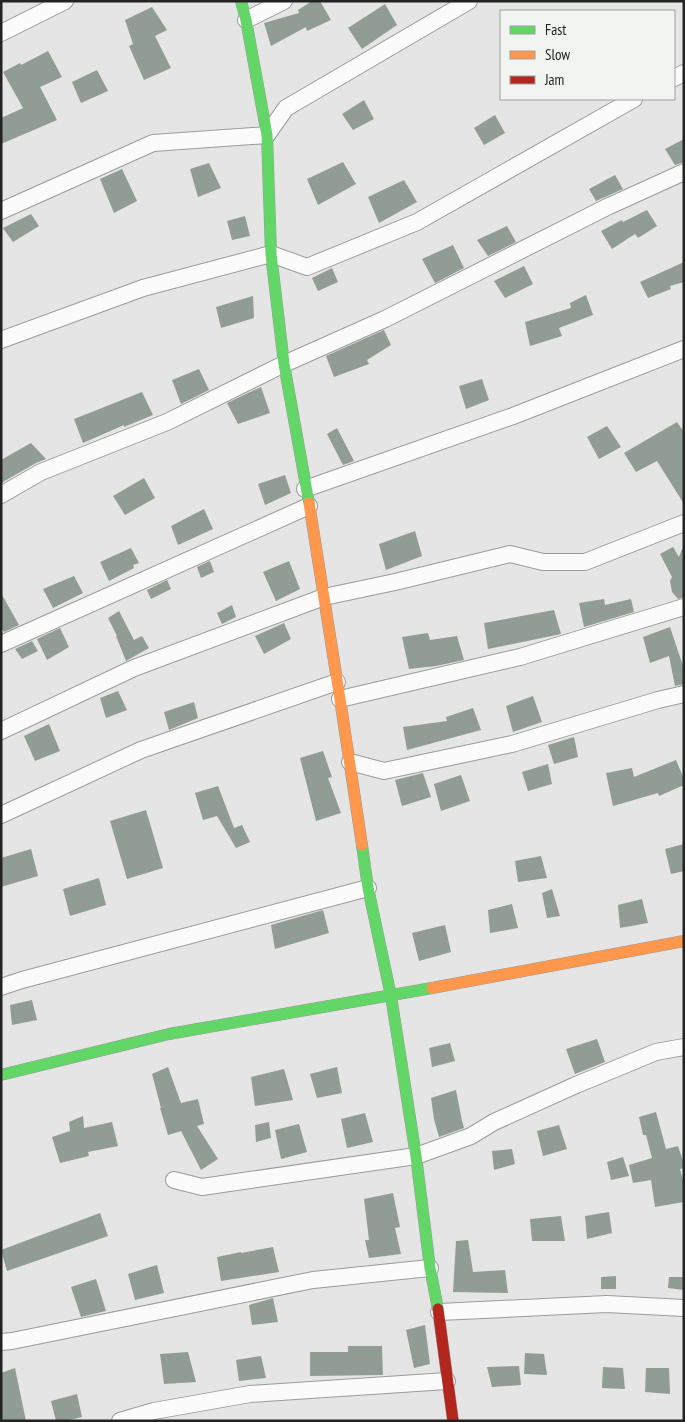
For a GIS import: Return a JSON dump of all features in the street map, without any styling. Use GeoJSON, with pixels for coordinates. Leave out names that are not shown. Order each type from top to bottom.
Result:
{"type":"FeatureCollection","features":[{"type":"Feature","properties":{"kind":"street"},"geometry":{"type":"LineString","coordinates":[[1,33],[65,1]]}},
{"type":"Feature","properties":{"kind":"street"},"geometry":{"type":"LineString","coordinates":[[241,1],[267,135],[271,254],[284,364],[324,597],[368,888],[391,996],[416,1156],[430,1268],[439,1312],[453,1421]]}},
{"type":"Feature","properties":{"kind":"street"},"geometry":{"type":"LineString","coordinates":[[246,20],[284,1]]}},
{"type":"Feature","properties":{"kind":"street"},"geometry":{"type":"LineString","coordinates":[[267,135],[286,108],[470,1]]}},
{"type":"Feature","properties":{"kind":"street"},"geometry":{"type":"LineString","coordinates":[[1,340],[143,288],[271,254],[307,267],[418,222],[632,100]]}},
{"type":"Feature","properties":{"kind":"street"},"geometry":{"type":"LineString","coordinates":[[1,211],[153,143],[267,135]]}},
{"type":"Feature","properties":{"kind":"street"},"geometry":{"type":"LineString","coordinates":[[1,495],[41,472],[167,422],[284,364],[385,318],[607,207],[684,172]]}},
{"type":"Feature","properties":{"kind":"street"},"geometry":{"type":"LineString","coordinates":[[305,489],[513,416],[684,349]]}},
{"type":"Feature","properties":{"kind":"street"},"geometry":{"type":"LineString","coordinates":[[1,644],[309,506]]}},
{"type":"Feature","properties":{"kind":"street"},"geometry":{"type":"LineString","coordinates":[[1,731],[134,668],[324,597],[510,554],[543,562],[585,562],[684,523]]}},
{"type":"Feature","properties":{"kind":"street"},"geometry":{"type":"LineString","coordinates":[[340,699],[520,657],[684,607]]}},
{"type":"Feature","properties":{"kind":"street"},"geometry":{"type":"LineString","coordinates":[[1,815],[141,750],[337,682]]}},
{"type":"Feature","properties":{"kind":"street"},"geometry":{"type":"LineString","coordinates":[[350,762],[384,771],[512,744],[684,694]]}},
{"type":"Feature","properties":{"kind":"street"},"geometry":{"type":"LineString","coordinates":[[1,988],[41,975],[368,888]]}},
{"type":"Feature","properties":{"kind":"street"},"geometry":{"type":"LineString","coordinates":[[1,1075],[169,1034],[391,996],[684,941]]}},
{"type":"Feature","properties":{"kind":"street"},"geometry":{"type":"LineString","coordinates":[[174,1180],[202,1187],[416,1156],[471,1136],[494,1122],[656,1052],[684,1047]]}},
{"type":"Feature","properties":{"kind":"street"},"geometry":{"type":"LineString","coordinates":[[1,1342],[313,1280],[430,1268]]}},
{"type":"Feature","properties":{"kind":"street"},"geometry":{"type":"LineString","coordinates":[[439,1312],[607,1304],[684,1308]]}},
{"type":"Feature","properties":{"kind":"street"},"geometry":{"type":"LineString","coordinates":[[120,1421],[154,1411],[250,1394],[447,1381]]}},
{"type":"Feature","properties":{"kind":"building"},"geometry":{"type":"Polygon","coordinates":[[[312,1],[320,1],[331,20],[307,31],[306,27],[271,46],[264,23],[299,13],[298,10],[312,1]]]}},
{"type":"Feature","properties":{"kind":"building"},"geometry":{"type":"Polygon","coordinates":[[[385,4],[397,25],[362,49],[348,28],[385,4]]]}},
{"type":"Feature","properties":{"kind":"building"},"geometry":{"type":"Polygon","coordinates":[[[152,7],[167,30],[155,36],[171,68],[144,80],[129,46],[133,44],[125,20],[152,7]]]}},
{"type":"Feature","properties":{"kind":"building"},"geometry":{"type":"Polygon","coordinates":[[[48,51],[62,77],[40,87],[57,120],[1,144],[1,118],[23,108],[3,72],[48,51]]]}},
{"type":"Feature","properties":{"kind":"building"},"geometry":{"type":"Polygon","coordinates":[[[97,70],[108,91],[81,103],[72,82],[97,70]]]}},
{"type":"Feature","properties":{"kind":"building"},"geometry":{"type":"Polygon","coordinates":[[[364,100],[374,119],[353,130],[342,114],[364,100]]]}},
{"type":"Feature","properties":{"kind":"building"},"geometry":{"type":"Polygon","coordinates":[[[495,115],[505,133],[484,145],[474,128],[495,115]]]}},
{"type":"Feature","properties":{"kind":"building"},"geometry":{"type":"Polygon","coordinates":[[[684,139],[684,162],[675,165],[665,149],[684,139]]]}},
{"type":"Feature","properties":{"kind":"building"},"geometry":{"type":"Polygon","coordinates":[[[343,162],[356,184],[318,205],[307,179],[343,162]]]}},
{"type":"Feature","properties":{"kind":"building"},"geometry":{"type":"Polygon","coordinates":[[[209,163],[221,188],[198,197],[190,169],[209,163]]]}},
{"type":"Feature","properties":{"kind":"building"},"geometry":{"type":"Polygon","coordinates":[[[122,169],[137,201],[114,213],[100,179],[122,169]]]}},
{"type":"Feature","properties":{"kind":"building"},"geometry":{"type":"Polygon","coordinates":[[[615,175],[623,189],[596,201],[589,189],[615,175]]]}},
{"type":"Feature","properties":{"kind":"building"},"geometry":{"type":"Polygon","coordinates":[[[404,180],[417,202],[379,223],[368,197],[404,180]]]}},
{"type":"Feature","properties":{"kind":"building"},"geometry":{"type":"Polygon","coordinates":[[[647,210],[657,226],[638,238],[635,234],[612,249],[601,231],[647,210]]]}},
{"type":"Feature","properties":{"kind":"building"},"geometry":{"type":"Polygon","coordinates":[[[31,214],[39,226],[13,242],[3,228],[31,214]]]}},
{"type":"Feature","properties":{"kind":"building"},"geometry":{"type":"Polygon","coordinates":[[[245,216],[250,236],[232,240],[227,221],[245,216]]]}},
{"type":"Feature","properties":{"kind":"building"},"geometry":{"type":"Polygon","coordinates":[[[507,226],[516,242],[488,256],[477,240],[507,226]]]}},
{"type":"Feature","properties":{"kind":"building"},"geometry":{"type":"Polygon","coordinates":[[[453,245],[464,268],[435,283],[422,259],[453,245]]]}},
{"type":"Feature","properties":{"kind":"building"},"geometry":{"type":"Polygon","coordinates":[[[684,262],[684,282],[670,286],[671,289],[648,298],[640,282],[684,262]]]}},
{"type":"Feature","properties":{"kind":"building"},"geometry":{"type":"Polygon","coordinates":[[[524,266],[533,284],[505,298],[494,281],[524,266]]]}},
{"type":"Feature","properties":{"kind":"building"},"geometry":{"type":"Polygon","coordinates":[[[332,268],[338,282],[318,291],[312,278],[332,268]]]}},
{"type":"Feature","properties":{"kind":"building"},"geometry":{"type":"Polygon","coordinates":[[[586,295],[593,315],[559,328],[562,336],[530,346],[525,322],[571,308],[570,303],[586,295]]]}},
{"type":"Feature","properties":{"kind":"building"},"geometry":{"type":"Polygon","coordinates":[[[253,296],[254,318],[221,328],[216,307],[253,296]]]}},
{"type":"Feature","properties":{"kind":"building"},"geometry":{"type":"Polygon","coordinates":[[[384,330],[391,345],[367,360],[369,364],[334,377],[326,356],[384,330]]]}},
{"type":"Feature","properties":{"kind":"building"},"geometry":{"type":"Polygon","coordinates":[[[199,369],[209,390],[181,404],[172,380],[199,369]]]}},
{"type":"Feature","properties":{"kind":"building"},"geometry":{"type":"Polygon","coordinates":[[[482,379],[489,400],[466,409],[459,386],[482,379]]]}},
{"type":"Feature","properties":{"kind":"building"},"geometry":{"type":"Polygon","coordinates":[[[261,387],[270,413],[238,424],[227,403],[261,387]]]}},
{"type":"Feature","properties":{"kind":"building"},"geometry":{"type":"Polygon","coordinates":[[[142,392],[153,415],[83,443],[74,419],[142,392]]]}},
{"type":"Feature","properties":{"kind":"building"},"geometry":{"type":"Polygon","coordinates":[[[677,422],[684,432],[684,504],[657,461],[636,472],[624,453],[677,422]]]}},
{"type":"Feature","properties":{"kind":"building"},"geometry":{"type":"Polygon","coordinates":[[[607,426],[621,447],[599,459],[587,437],[607,426]]]}},
{"type":"Feature","properties":{"kind":"building"},"geometry":{"type":"Polygon","coordinates":[[[337,428],[354,461],[343,465],[327,434],[337,428]]]}},
{"type":"Feature","properties":{"kind":"building"},"geometry":{"type":"Polygon","coordinates":[[[31,443],[46,459],[1,483],[1,460],[31,443]]]}},
{"type":"Feature","properties":{"kind":"building"},"geometry":{"type":"Polygon","coordinates":[[[285,475],[291,493],[265,505],[258,484],[285,475]]]}},
{"type":"Feature","properties":{"kind":"building"},"geometry":{"type":"Polygon","coordinates":[[[144,478],[155,498],[125,515],[113,496],[144,478]]]}},
{"type":"Feature","properties":{"kind":"building"},"geometry":{"type":"Polygon","coordinates":[[[204,509],[213,529],[178,545],[171,526],[204,509]]]}},
{"type":"Feature","properties":{"kind":"building"},"geometry":{"type":"Polygon","coordinates":[[[415,531],[422,556],[386,570],[379,544],[415,531]]]}},
{"type":"Feature","properties":{"kind":"building"},"geometry":{"type":"Polygon","coordinates":[[[673,547],[679,557],[682,549],[684,549],[684,597],[678,599],[672,592],[670,581],[672,577],[660,554],[673,547]]]}},
{"type":"Feature","properties":{"kind":"building"},"geometry":{"type":"Polygon","coordinates":[[[131,548],[139,563],[133,565],[134,568],[109,581],[100,562],[131,548]]]}},
{"type":"Feature","properties":{"kind":"building"},"geometry":{"type":"Polygon","coordinates":[[[210,561],[214,572],[201,578],[197,567],[210,561]]]}},
{"type":"Feature","properties":{"kind":"building"},"geometry":{"type":"Polygon","coordinates":[[[289,561],[300,589],[276,601],[263,572],[289,561]]]}},
{"type":"Feature","properties":{"kind":"building"},"geometry":{"type":"Polygon","coordinates":[[[74,576],[83,593],[53,608],[43,589],[74,576]]]}},
{"type":"Feature","properties":{"kind":"building"},"geometry":{"type":"Polygon","coordinates":[[[167,580],[171,589],[151,599],[147,590],[167,580]]]}},
{"type":"Feature","properties":{"kind":"building"},"geometry":{"type":"Polygon","coordinates":[[[1,593],[19,625],[4,632],[1,628],[1,593]]]}},
{"type":"Feature","properties":{"kind":"building"},"geometry":{"type":"Polygon","coordinates":[[[604,599],[605,605],[631,599],[634,612],[584,627],[579,603],[604,599]]]}},
{"type":"Feature","properties":{"kind":"building"},"geometry":{"type":"Polygon","coordinates":[[[232,605],[236,617],[222,624],[217,613],[232,605]]]}},
{"type":"Feature","properties":{"kind":"building"},"geometry":{"type":"Polygon","coordinates":[[[554,610],[561,634],[488,649],[484,623],[554,610]]]}},
{"type":"Feature","properties":{"kind":"building"},"geometry":{"type":"Polygon","coordinates":[[[119,611],[134,640],[142,636],[149,648],[126,661],[108,618],[119,611]]]}},
{"type":"Feature","properties":{"kind":"building"},"geometry":{"type":"Polygon","coordinates":[[[284,623],[291,639],[264,654],[255,636],[284,623]]]}},
{"type":"Feature","properties":{"kind":"building"},"geometry":{"type":"Polygon","coordinates":[[[670,627],[684,669],[684,684],[675,686],[669,656],[650,663],[643,637],[670,627]]]}},
{"type":"Feature","properties":{"kind":"building"},"geometry":{"type":"Polygon","coordinates":[[[60,628],[69,647],[47,660],[37,639],[60,628]]]}},
{"type":"Feature","properties":{"kind":"building"},"geometry":{"type":"Polygon","coordinates":[[[428,633],[430,640],[457,636],[464,660],[409,669],[402,637],[428,633]]]}},
{"type":"Feature","properties":{"kind":"building"},"geometry":{"type":"Polygon","coordinates":[[[32,641],[38,651],[22,659],[15,649],[32,641]]]}},
{"type":"Feature","properties":{"kind":"building"},"geometry":{"type":"Polygon","coordinates":[[[118,691],[127,710],[106,718],[100,698],[118,691]]]}},
{"type":"Feature","properties":{"kind":"building"},"geometry":{"type":"Polygon","coordinates":[[[533,696],[542,722],[513,732],[506,706],[533,696]]]}},
{"type":"Feature","properties":{"kind":"building"},"geometry":{"type":"Polygon","coordinates":[[[194,702],[198,718],[169,730],[164,712],[194,702]]]}},
{"type":"Feature","properties":{"kind":"building"},"geometry":{"type":"Polygon","coordinates":[[[473,708],[481,730],[407,750],[403,727],[447,721],[446,717],[473,708]]]}},
{"type":"Feature","properties":{"kind":"building"},"geometry":{"type":"Polygon","coordinates":[[[49,724],[60,751],[35,761],[24,736],[49,724]]]}},
{"type":"Feature","properties":{"kind":"building"},"geometry":{"type":"Polygon","coordinates":[[[574,737],[578,757],[554,764],[548,745],[574,737]]]}},
{"type":"Feature","properties":{"kind":"building"},"geometry":{"type":"Polygon","coordinates":[[[323,751],[332,777],[328,778],[341,813],[316,821],[300,758],[323,751]]]}},
{"type":"Feature","properties":{"kind":"building"},"geometry":{"type":"Polygon","coordinates":[[[676,760],[684,779],[684,785],[659,796],[658,793],[613,806],[606,773],[632,768],[634,777],[676,760]]]}},
{"type":"Feature","properties":{"kind":"building"},"geometry":{"type":"Polygon","coordinates":[[[548,764],[552,784],[528,791],[522,772],[548,764]]]}},
{"type":"Feature","properties":{"kind":"building"},"geometry":{"type":"Polygon","coordinates":[[[423,773],[431,797],[402,806],[395,780],[423,773]]]}},
{"type":"Feature","properties":{"kind":"building"},"geometry":{"type":"Polygon","coordinates":[[[461,775],[470,801],[441,811],[434,784],[461,775]]]}},
{"type":"Feature","properties":{"kind":"building"},"geometry":{"type":"Polygon","coordinates":[[[218,786],[234,828],[242,825],[250,842],[236,848],[217,816],[203,820],[195,793],[218,786]]]}},
{"type":"Feature","properties":{"kind":"building"},"geometry":{"type":"Polygon","coordinates":[[[146,810],[163,868],[127,879],[110,821],[146,810]]]}},
{"type":"Feature","properties":{"kind":"building"},"geometry":{"type":"Polygon","coordinates":[[[684,844],[684,871],[671,874],[665,849],[684,844]]]}},
{"type":"Feature","properties":{"kind":"building"},"geometry":{"type":"Polygon","coordinates":[[[31,849],[38,876],[1,887],[1,858],[31,849]]]}},
{"type":"Feature","properties":{"kind":"building"},"geometry":{"type":"Polygon","coordinates":[[[541,856],[547,878],[518,882],[515,861],[541,856]]]}},
{"type":"Feature","properties":{"kind":"building"},"geometry":{"type":"Polygon","coordinates":[[[99,878],[106,905],[70,916],[63,889],[99,878]]]}},
{"type":"Feature","properties":{"kind":"building"},"geometry":{"type":"Polygon","coordinates":[[[552,889],[560,916],[547,918],[542,893],[552,889]]]}},
{"type":"Feature","properties":{"kind":"building"},"geometry":{"type":"Polygon","coordinates":[[[642,899],[648,923],[620,928],[618,905],[642,899]]]}},
{"type":"Feature","properties":{"kind":"building"},"geometry":{"type":"Polygon","coordinates":[[[512,904],[518,928],[490,933],[488,910],[512,904]]]}},
{"type":"Feature","properties":{"kind":"building"},"geometry":{"type":"Polygon","coordinates":[[[323,910],[329,933],[275,949],[271,925],[323,910]]]}},
{"type":"Feature","properties":{"kind":"building"},"geometry":{"type":"Polygon","coordinates":[[[445,925],[451,952],[419,961],[412,933],[445,925]]]}},
{"type":"Feature","properties":{"kind":"building"},"geometry":{"type":"Polygon","coordinates":[[[32,1000],[37,1020],[12,1025],[10,1005],[32,1000]]]}},
{"type":"Feature","properties":{"kind":"building"},"geometry":{"type":"Polygon","coordinates":[[[597,1039],[605,1062],[575,1074],[566,1049],[597,1039]]]}},
{"type":"Feature","properties":{"kind":"building"},"geometry":{"type":"Polygon","coordinates":[[[450,1043],[455,1061],[432,1067],[429,1048],[450,1043]]]}},
{"type":"Feature","properties":{"kind":"building"},"geometry":{"type":"Polygon","coordinates":[[[168,1067],[181,1103],[198,1099],[204,1124],[197,1126],[218,1159],[201,1170],[181,1131],[168,1135],[152,1074],[168,1067]]]}},
{"type":"Feature","properties":{"kind":"building"},"geometry":{"type":"Polygon","coordinates":[[[337,1067],[342,1093],[317,1098],[310,1074],[337,1067]]]}},
{"type":"Feature","properties":{"kind":"building"},"geometry":{"type":"Polygon","coordinates":[[[284,1069],[293,1100],[255,1106],[251,1077],[284,1069]]]}},
{"type":"Feature","properties":{"kind":"building"},"geometry":{"type":"Polygon","coordinates":[[[456,1090],[464,1128],[439,1137],[431,1098],[456,1090]]]}},
{"type":"Feature","properties":{"kind":"building"},"geometry":{"type":"Polygon","coordinates":[[[656,1112],[666,1149],[678,1146],[684,1164],[684,1168],[680,1169],[684,1184],[684,1202],[655,1207],[651,1180],[633,1183],[629,1165],[652,1158],[646,1135],[643,1135],[639,1117],[656,1112]]]}},
{"type":"Feature","properties":{"kind":"building"},"geometry":{"type":"Polygon","coordinates":[[[365,1113],[373,1142],[347,1148],[341,1119],[365,1113]]]}},
{"type":"Feature","properties":{"kind":"building"},"geometry":{"type":"Polygon","coordinates":[[[83,1116],[84,1128],[112,1122],[118,1146],[88,1152],[89,1156],[60,1163],[52,1137],[70,1131],[69,1122],[83,1116]]]}},
{"type":"Feature","properties":{"kind":"building"},"geometry":{"type":"Polygon","coordinates":[[[269,1122],[271,1138],[256,1142],[255,1125],[269,1122]]]}},
{"type":"Feature","properties":{"kind":"building"},"geometry":{"type":"Polygon","coordinates":[[[299,1124],[307,1152],[281,1159],[275,1130],[299,1124]]]}},
{"type":"Feature","properties":{"kind":"building"},"geometry":{"type":"Polygon","coordinates":[[[559,1125],[567,1149],[543,1156],[537,1131],[559,1125]]]}},
{"type":"Feature","properties":{"kind":"building"},"geometry":{"type":"Polygon","coordinates":[[[512,1149],[515,1164],[494,1170],[492,1151],[512,1149]]]}},
{"type":"Feature","properties":{"kind":"building"},"geometry":{"type":"Polygon","coordinates":[[[623,1157],[629,1176],[611,1180],[607,1162],[623,1157]]]}},
{"type":"Feature","properties":{"kind":"building"},"geometry":{"type":"Polygon","coordinates":[[[393,1193],[400,1227],[395,1228],[401,1254],[369,1258],[365,1240],[369,1240],[364,1199],[393,1193]]]}},
{"type":"Feature","properties":{"kind":"building"},"geometry":{"type":"Polygon","coordinates":[[[609,1212],[612,1233],[587,1239],[585,1216],[609,1212]]]}},
{"type":"Feature","properties":{"kind":"building"},"geometry":{"type":"Polygon","coordinates":[[[100,1213],[108,1236],[7,1271],[1,1250],[100,1213]]]}},
{"type":"Feature","properties":{"kind":"building"},"geometry":{"type":"Polygon","coordinates":[[[561,1216],[565,1241],[532,1241],[530,1219],[561,1216]]]}},
{"type":"Feature","properties":{"kind":"building"},"geometry":{"type":"Polygon","coordinates":[[[468,1240],[473,1272],[505,1270],[508,1293],[453,1292],[456,1241],[468,1240]]]}},
{"type":"Feature","properties":{"kind":"building"},"geometry":{"type":"Polygon","coordinates":[[[273,1247],[279,1272],[221,1281],[217,1257],[273,1247]]]}},
{"type":"Feature","properties":{"kind":"building"},"geometry":{"type":"Polygon","coordinates":[[[157,1265],[164,1293],[135,1300],[128,1274],[157,1265]]]}},
{"type":"Feature","properties":{"kind":"building"},"geometry":{"type":"Polygon","coordinates":[[[616,1276],[616,1289],[601,1289],[601,1277],[616,1276]]]}},
{"type":"Feature","properties":{"kind":"building"},"geometry":{"type":"Polygon","coordinates":[[[669,1277],[684,1277],[684,1290],[668,1288],[669,1277]]]}},
{"type":"Feature","properties":{"kind":"building"},"geometry":{"type":"Polygon","coordinates":[[[96,1279],[106,1311],[81,1317],[71,1287],[96,1279]]]}},
{"type":"Feature","properties":{"kind":"building"},"geometry":{"type":"Polygon","coordinates":[[[273,1298],[278,1322],[252,1325],[249,1305],[273,1298]]]}},
{"type":"Feature","properties":{"kind":"building"},"geometry":{"type":"Polygon","coordinates":[[[425,1325],[430,1364],[414,1368],[406,1330],[425,1325]]]}},
{"type":"Feature","properties":{"kind":"building"},"geometry":{"type":"Polygon","coordinates":[[[348,1346],[382,1346],[383,1375],[310,1376],[310,1352],[348,1352],[348,1346]]]}},
{"type":"Feature","properties":{"kind":"building"},"geometry":{"type":"Polygon","coordinates":[[[188,1352],[196,1382],[164,1384],[160,1354],[188,1352]]]}},
{"type":"Feature","properties":{"kind":"building"},"geometry":{"type":"Polygon","coordinates":[[[525,1353],[544,1354],[547,1375],[524,1374],[525,1353]]]}},
{"type":"Feature","properties":{"kind":"building"},"geometry":{"type":"Polygon","coordinates":[[[261,1356],[266,1378],[239,1381],[236,1360],[261,1356]]]}},
{"type":"Feature","properties":{"kind":"building"},"geometry":{"type":"Polygon","coordinates":[[[519,1366],[521,1385],[492,1387],[487,1367],[519,1366]]]}},
{"type":"Feature","properties":{"kind":"building"},"geometry":{"type":"Polygon","coordinates":[[[603,1367],[623,1368],[625,1389],[602,1388],[603,1367]]]}},
{"type":"Feature","properties":{"kind":"building"},"geometry":{"type":"Polygon","coordinates":[[[15,1368],[26,1421],[1,1421],[1,1373],[15,1368]]]}},
{"type":"Feature","properties":{"kind":"building"},"geometry":{"type":"Polygon","coordinates":[[[646,1368],[669,1368],[670,1394],[645,1392],[646,1368]]]}},
{"type":"Feature","properties":{"kind":"building"},"geometry":{"type":"Polygon","coordinates":[[[77,1394],[82,1417],[56,1421],[51,1401],[77,1394]]]}},
{"type":"Feature","properties":{"kind":"traffic: fast"},"geometry":{"type":"LineString","coordinates":[[241,1],[267,135],[271,254],[284,364],[309,503]]}},
{"type":"Feature","properties":{"kind":"traffic: fast"},"geometry":{"type":"LineString","coordinates":[[362,845],[368,888],[391,996],[416,1156],[430,1268],[438,1309]]}},
{"type":"Feature","properties":{"kind":"traffic: fast"},"geometry":{"type":"LineString","coordinates":[[1,1075],[169,1034],[432,988]]}},
{"type":"Feature","properties":{"kind":"traffic: slow"},"geometry":{"type":"LineString","coordinates":[[309,503],[362,845]]}},
{"type":"Feature","properties":{"kind":"traffic: slow"},"geometry":{"type":"LineString","coordinates":[[432,988],[684,941]]}},
{"type":"Feature","properties":{"kind":"traffic: jam"},"geometry":{"type":"LineString","coordinates":[[438,1309],[453,1421]]}}]}
